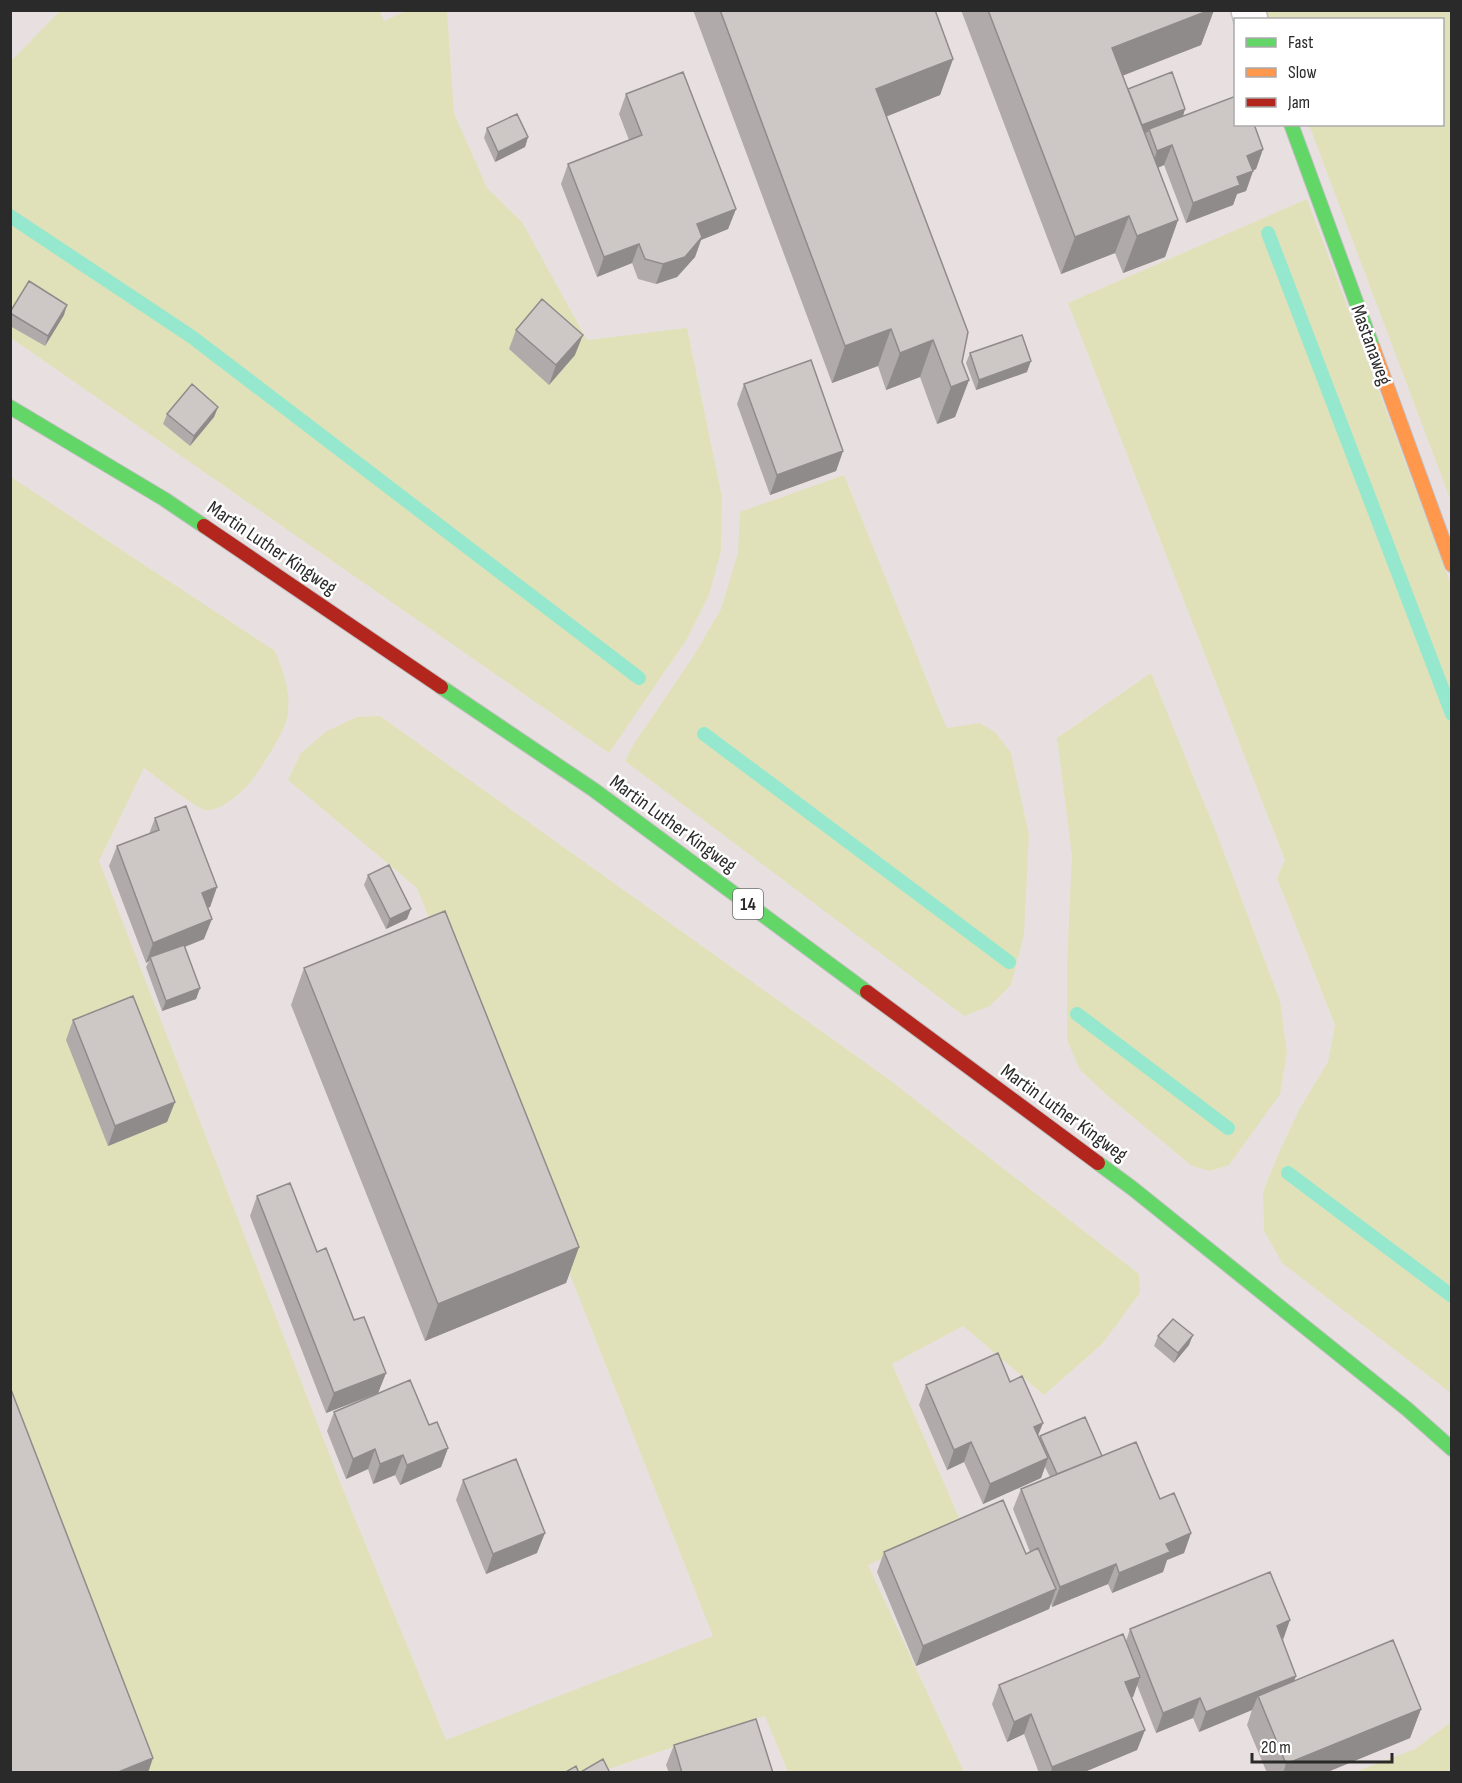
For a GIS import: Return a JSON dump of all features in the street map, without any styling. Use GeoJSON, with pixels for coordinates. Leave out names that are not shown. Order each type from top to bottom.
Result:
{"type":"FeatureCollection","features":[{"type":"Feature","properties":{"kind":"main road","name":"Mastanaweg"},"geometry":{"type":"LineString","coordinates":[[1291,126],[1452,565]]}},
{"type":"Feature","properties":{"kind":"main road","name":"Martin Luther Kingweg"},"geometry":{"type":"LineString","coordinates":[[10,407],[164,499],[594,790],[1132,1188],[1407,1409],[1452,1449]]}},
{"type":"Feature","properties":{"kind":"green space"},"geometry":{"type":"Polygon","coordinates":[[[379,10],[384,21],[406,11],[447,11],[454,113],[487,188],[522,222],[587,340],[687,328],[722,497],[721,551],[709,595],[687,639],[609,753],[11,338],[11,61],[60,11],[379,10]]]}},
{"type":"Feature","properties":{"kind":"green space"},"geometry":{"type":"Polygon","coordinates":[[[1265,11],[1451,11],[1451,501],[1309,126],[1444,126],[1444,18],[1268,18],[1265,11]]]}},
{"type":"Feature","properties":{"kind":"green space"},"geometry":{"type":"Polygon","coordinates":[[[1307,199],[1451,585],[1451,1393],[1282,1263],[1264,1231],[1263,1192],[1300,1108],[1328,1062],[1335,1025],[1277,878],[1285,860],[1068,303],[1307,199]]]}},
{"type":"Feature","properties":{"kind":"green space"},"geometry":{"type":"Polygon","coordinates":[[[844,475],[947,728],[980,723],[996,733],[1011,753],[1029,835],[1024,934],[1011,985],[990,1006],[964,1016],[625,761],[633,745],[693,657],[721,609],[738,553],[740,512],[844,475]]]}},
{"type":"Feature","properties":{"kind":"green space"},"geometry":{"type":"Polygon","coordinates":[[[11,477],[275,651],[281,667],[288,692],[285,725],[275,746],[247,786],[224,805],[205,810],[144,768],[99,861],[344,1492],[446,1740],[713,1636],[417,888],[288,780],[301,753],[327,731],[357,717],[380,716],[887,1078],[1139,1274],[1140,1293],[1102,1344],[1044,1395],[963,1326],[892,1364],[961,1522],[868,1565],[964,1772],[788,1772],[765,1716],[600,1772],[143,1772],[11,1430],[11,477]]]}},
{"type":"Feature","properties":{"kind":"green space"},"geometry":{"type":"Polygon","coordinates":[[[1151,673],[1218,837],[1280,1001],[1287,1053],[1280,1094],[1229,1165],[1210,1171],[1192,1166],[1110,1098],[1080,1070],[1067,1040],[1067,963],[1072,855],[1057,738],[1151,673]]]}},
{"type":"Feature","properties":{"kind":"green space"},"geometry":{"type":"Polygon","coordinates":[[[1451,1722],[1451,1772],[1355,1772],[1415,1749],[1451,1722]]]}},
{"type":"Feature","properties":{"kind":"building"},"geometry":{"type":"Polygon","coordinates":[[[720,10],[935,10],[953,59],[876,89],[968,332],[962,362],[969,380],[951,387],[933,340],[900,353],[891,329],[845,346],[720,10]]]}},
{"type":"Feature","properties":{"kind":"building"},"geometry":{"type":"Polygon","coordinates":[[[988,10],[1210,10],[1112,48],[1178,220],[1137,236],[1129,216],[1075,237],[988,10]]]}},
{"type":"Feature","properties":{"kind":"building"},"geometry":{"type":"Polygon","coordinates":[[[683,72],[736,209],[697,224],[702,237],[685,257],[663,264],[645,259],[639,244],[604,257],[568,164],[642,135],[626,94],[683,72]]]}},
{"type":"Feature","properties":{"kind":"building"},"geometry":{"type":"Polygon","coordinates":[[[1172,72],[1185,109],[1142,125],[1128,89],[1172,72]]]}},
{"type":"Feature","properties":{"kind":"building"},"geometry":{"type":"Polygon","coordinates":[[[1234,97],[1234,126],[1255,126],[1263,149],[1247,156],[1253,171],[1237,177],[1240,185],[1193,203],[1172,145],[1157,151],[1149,129],[1234,97]]]}},
{"type":"Feature","properties":{"kind":"building"},"geometry":{"type":"Polygon","coordinates":[[[517,114],[528,137],[498,152],[487,128],[517,114]]]}},
{"type":"Feature","properties":{"kind":"building"},"geometry":{"type":"Polygon","coordinates":[[[29,281],[67,305],[48,336],[10,313],[29,281]]]}},
{"type":"Feature","properties":{"kind":"building"},"geometry":{"type":"Polygon","coordinates":[[[542,299],[583,335],[556,365],[516,330],[542,299]]]}},
{"type":"Feature","properties":{"kind":"building"},"geometry":{"type":"Polygon","coordinates":[[[1022,335],[1031,361],[979,380],[970,353],[1022,335]]]}},
{"type":"Feature","properties":{"kind":"building"},"geometry":{"type":"Polygon","coordinates":[[[811,360],[843,451],[777,475],[744,384],[811,360]]]}},
{"type":"Feature","properties":{"kind":"building"},"geometry":{"type":"Polygon","coordinates":[[[192,384],[218,407],[194,436],[167,414],[192,384]]]}},
{"type":"Feature","properties":{"kind":"building"},"geometry":{"type":"Polygon","coordinates":[[[186,806],[217,887],[202,893],[212,919],[153,943],[117,846],[159,830],[155,818],[186,806]]]}},
{"type":"Feature","properties":{"kind":"building"},"geometry":{"type":"Polygon","coordinates":[[[389,865],[411,909],[390,919],[368,875],[389,865]]]}},
{"type":"Feature","properties":{"kind":"building"},"geometry":{"type":"Polygon","coordinates":[[[445,911],[579,1247],[438,1304],[304,968],[445,911]]]}},
{"type":"Feature","properties":{"kind":"building"},"geometry":{"type":"Polygon","coordinates":[[[184,945],[200,988],[166,1001],[150,957],[184,945]]]}},
{"type":"Feature","properties":{"kind":"building"},"geometry":{"type":"Polygon","coordinates":[[[133,996],[175,1102],[115,1126],[73,1020],[133,996]]]}},
{"type":"Feature","properties":{"kind":"building"},"geometry":{"type":"Polygon","coordinates":[[[290,1183],[317,1252],[326,1248],[354,1320],[364,1317],[386,1373],[334,1393],[257,1196],[290,1183]]]}},
{"type":"Feature","properties":{"kind":"building"},"geometry":{"type":"Polygon","coordinates":[[[1173,1319],[1193,1335],[1178,1353],[1158,1336],[1173,1319]]]}},
{"type":"Feature","properties":{"kind":"building"},"geometry":{"type":"Polygon","coordinates":[[[998,1353],[1010,1382],[1022,1376],[1043,1423],[1034,1427],[1048,1458],[990,1484],[971,1442],[954,1450],[926,1385],[998,1353]]]}},
{"type":"Feature","properties":{"kind":"building"},"geometry":{"type":"Polygon","coordinates":[[[410,1380],[429,1425],[437,1422],[448,1448],[407,1465],[403,1455],[380,1464],[375,1449],[353,1459],[334,1412],[410,1380]]]}},
{"type":"Feature","properties":{"kind":"building"},"geometry":{"type":"Polygon","coordinates":[[[10,1387],[153,1758],[116,1773],[10,1773],[10,1387]]]}},
{"type":"Feature","properties":{"kind":"building"},"geometry":{"type":"Polygon","coordinates":[[[1085,1417],[1102,1456],[1057,1474],[1040,1436],[1085,1417]]]}},
{"type":"Feature","properties":{"kind":"building"},"geometry":{"type":"Polygon","coordinates":[[[1136,1442],[1160,1499],[1174,1493],[1191,1533],[1166,1544],[1170,1552],[1119,1573],[1116,1564],[1060,1587],[1021,1489],[1136,1442]]]}},
{"type":"Feature","properties":{"kind":"building"},"geometry":{"type":"Polygon","coordinates":[[[516,1459],[545,1533],[493,1554],[463,1480],[516,1459]]]}},
{"type":"Feature","properties":{"kind":"building"},"geometry":{"type":"Polygon","coordinates":[[[1003,1500],[1026,1554],[1038,1548],[1056,1589],[923,1646],[884,1552],[1003,1500]]]}},
{"type":"Feature","properties":{"kind":"building"},"geometry":{"type":"Polygon","coordinates":[[[1270,1572],[1290,1620],[1277,1626],[1296,1676],[1206,1712],[1200,1698],[1163,1713],[1130,1629],[1270,1572]]]}},
{"type":"Feature","properties":{"kind":"building"},"geometry":{"type":"Polygon","coordinates":[[[1123,1634],[1140,1677],[1125,1682],[1145,1730],[1052,1767],[1031,1714],[1014,1722],[999,1685],[1123,1634]]]}},
{"type":"Feature","properties":{"kind":"building"},"geometry":{"type":"Polygon","coordinates":[[[1393,1640],[1421,1709],[1286,1764],[1258,1696],[1393,1640]]]}},
{"type":"Feature","properties":{"kind":"building"},"geometry":{"type":"Polygon","coordinates":[[[756,1719],[773,1773],[682,1773],[674,1745],[756,1719]]]}},
{"type":"Feature","properties":{"kind":"building"},"geometry":{"type":"Polygon","coordinates":[[[603,1759],[610,1773],[579,1773],[603,1759]]]}},
{"type":"Feature","properties":{"kind":"building"},"geometry":{"type":"Polygon","coordinates":[[[576,1766],[579,1773],[564,1773],[576,1766]]]}},
{"type":"Feature","properties":{"kind":"waterway"},"geometry":{"type":"LineString","coordinates":[[10,216],[192,337],[639,678]]}},
{"type":"Feature","properties":{"kind":"waterway"},"geometry":{"type":"LineString","coordinates":[[1268,233],[1452,714]]}},
{"type":"Feature","properties":{"kind":"waterway"},"geometry":{"type":"LineString","coordinates":[[704,734],[1009,962]]}},
{"type":"Feature","properties":{"kind":"waterway"},"geometry":{"type":"LineString","coordinates":[[1077,1014],[1228,1128]]}},
{"type":"Feature","properties":{"kind":"waterway"},"geometry":{"type":"LineString","coordinates":[[1288,1173],[1452,1296]]}},
{"type":"Feature","properties":{"kind":"traffic: fast"},"geometry":{"type":"LineString","coordinates":[[1292,126],[1373,348]]}},
{"type":"Feature","properties":{"kind":"traffic: fast"},"geometry":{"type":"LineString","coordinates":[[10,407],[164,499],[204,526]]}},
{"type":"Feature","properties":{"kind":"traffic: fast"},"geometry":{"type":"LineString","coordinates":[[441,687],[594,790],[867,992]]}},
{"type":"Feature","properties":{"kind":"traffic: fast"},"geometry":{"type":"LineString","coordinates":[[1098,1163],[1407,1409],[1452,1449]]}},
{"type":"Feature","properties":{"kind":"traffic: slow"},"geometry":{"type":"LineString","coordinates":[[1373,348],[1452,565]]}},
{"type":"Feature","properties":{"kind":"traffic: jam"},"geometry":{"type":"LineString","coordinates":[[204,526],[441,687]]}},
{"type":"Feature","properties":{"kind":"traffic: jam"},"geometry":{"type":"LineString","coordinates":[[867,992],[1098,1163]]}}]}
